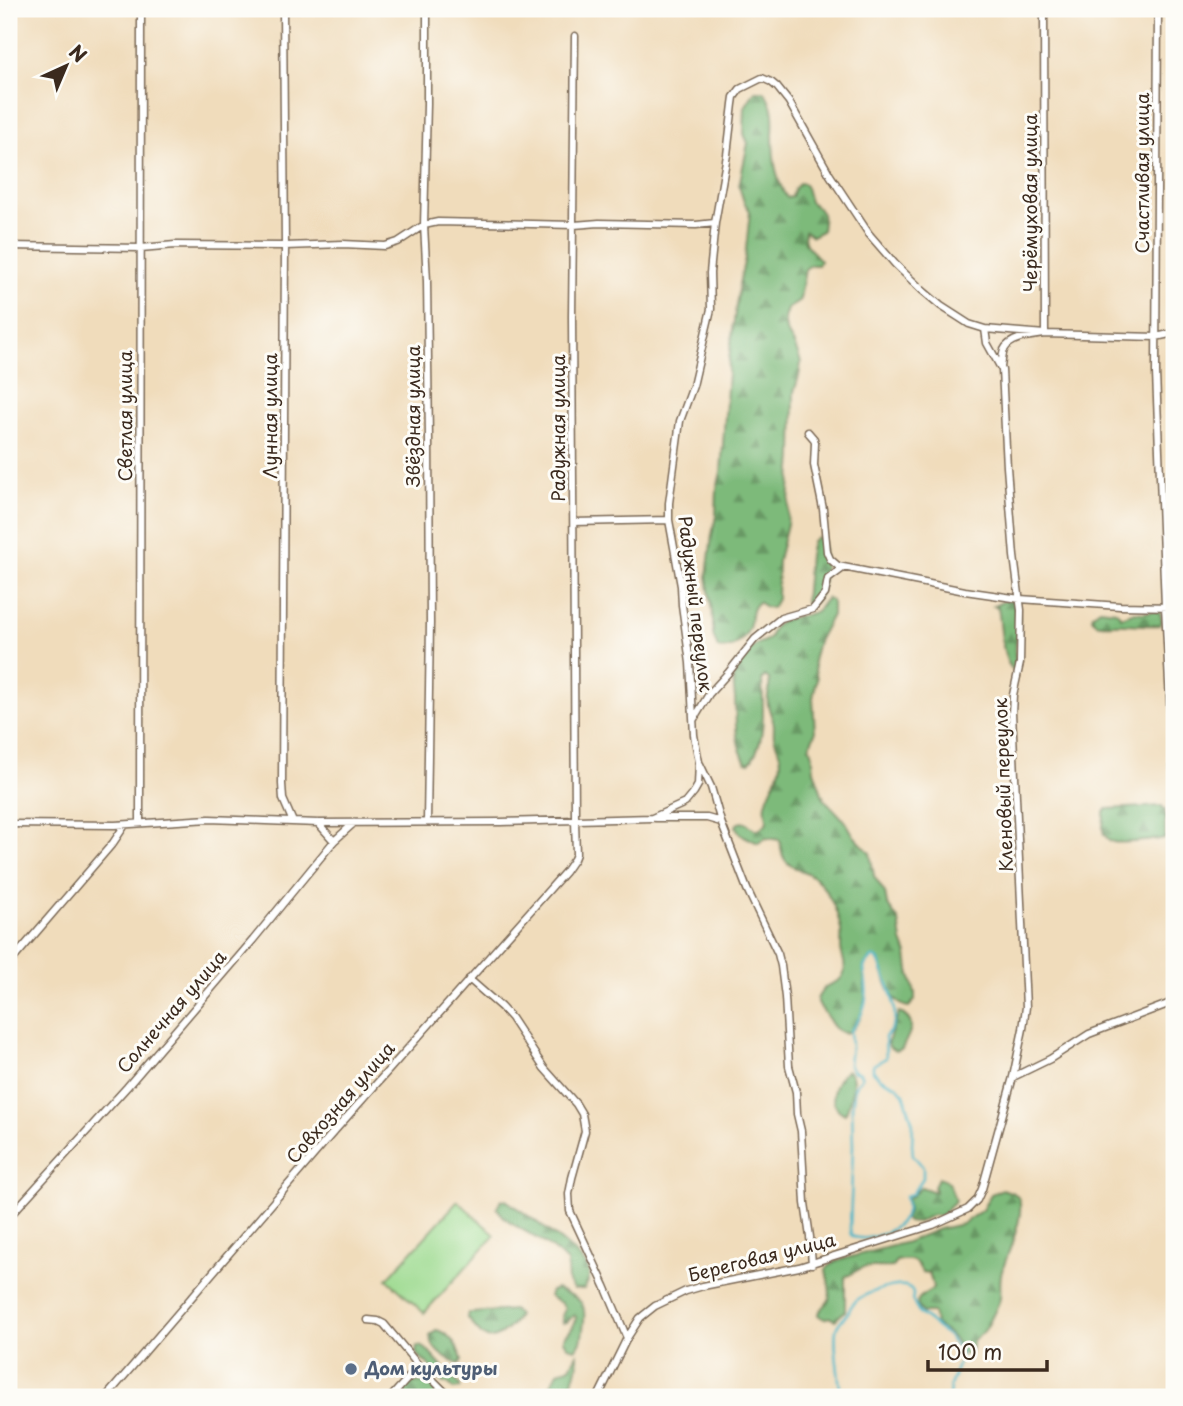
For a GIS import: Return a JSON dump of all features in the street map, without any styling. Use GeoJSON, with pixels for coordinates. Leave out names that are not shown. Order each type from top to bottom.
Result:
{"type":"FeatureCollection","features":[{"type":"Feature","properties":{"kind":"street","name":"Светлая улица"},"geometry":{"type":"LineString","coordinates":[[140,823],[141,9]]}},
{"type":"Feature","properties":{"kind":"street","name":"Лунная улица"},"geometry":{"type":"LineString","coordinates":[[283,9],[285,246],[282,784],[283,799],[293,822]]}},
{"type":"Feature","properties":{"kind":"street","name":"Звёздная улица"},"geometry":{"type":"LineString","coordinates":[[427,9],[424,225],[427,281],[430,623],[427,822]]}},
{"type":"Feature","properties":{"kind":"street","name":"Черёмуховая улица"},"geometry":{"type":"LineString","coordinates":[[1044,9],[1045,334]]}},
{"type":"Feature","properties":{"kind":"street","name":"Счастливая улица"},"geometry":{"type":"LineString","coordinates":[[1158,9],[1156,373],[1174,781]]}},
{"type":"Feature","properties":{"kind":"street","name":"Радужная улица"},"geometry":{"type":"LineString","coordinates":[[575,36],[572,316],[575,820]]}},
{"type":"Feature","properties":{"kind":"street","name":"Радужный переулок"},"geometry":{"type":"LineString","coordinates":[[9,824],[125,825],[209,819],[354,823],[652,818],[690,798],[698,785],[699,762],[695,747],[690,663],[681,586],[669,520],[670,487],[680,421],[696,376],[711,309],[710,273],[715,223],[734,97],[740,89],[762,78],[777,87],[793,109],[852,210],[880,248],[941,306],[969,324],[985,329]]}},
{"type":"Feature","properties":{"kind":"street"},"geometry":{"type":"LineString","coordinates":[[9,246],[390,245],[424,225],[445,222],[574,225],[715,223]]}},
{"type":"Feature","properties":{"kind":"street"},"geometry":{"type":"LineString","coordinates":[[985,329],[1045,334],[1156,337],[1174,333]]}},
{"type":"Feature","properties":{"kind":"street","name":"Кленовый переулок"},"geometry":{"type":"LineString","coordinates":[[977,1200],[989,1169],[1013,1077],[1026,1007],[1012,713],[1020,663],[1022,627],[1014,556],[1001,367],[987,344],[985,329]]}},
{"type":"Feature","properties":{"kind":"street"},"geometry":{"type":"LineString","coordinates":[[1001,367],[1004,350],[1012,341],[1045,334]]}},
{"type":"Feature","properties":{"kind":"street"},"geometry":{"type":"LineString","coordinates":[[807,432],[815,443],[814,465],[823,509],[827,552],[835,565],[1020,599],[1174,607]]}},
{"type":"Feature","properties":{"kind":"street"},"geometry":{"type":"LineString","coordinates":[[573,522],[669,520]]}},
{"type":"Feature","properties":{"kind":"street"},"geometry":{"type":"LineString","coordinates":[[693,721],[709,694],[755,639],[781,618],[813,609],[825,594],[828,579],[843,568]]}},
{"type":"Feature","properties":{"kind":"street"},"geometry":{"type":"LineString","coordinates":[[699,762],[751,898],[781,966],[786,997],[789,1066],[801,1131],[812,1264]]}},
{"type":"Feature","properties":{"kind":"street"},"geometry":{"type":"LineString","coordinates":[[652,818],[707,818],[721,822]]}},
{"type":"Feature","properties":{"kind":"street","name":"Совхозная улица"},"geometry":{"type":"LineString","coordinates":[[106,1397],[570,865],[576,846],[575,820]]}},
{"type":"Feature","properties":{"kind":"street"},"geometry":{"type":"LineString","coordinates":[[318,823],[334,841]]}},
{"type":"Feature","properties":{"kind":"street","name":"Солнечная улица"},"geometry":{"type":"LineString","coordinates":[[9,1217],[127,1087],[334,841],[354,823]]}},
{"type":"Feature","properties":{"kind":"street"},"geometry":{"type":"LineString","coordinates":[[9,964],[114,843],[125,825]]}},
{"type":"Feature","properties":{"kind":"street"},"geometry":{"type":"LineString","coordinates":[[468,979],[511,1018],[549,1075],[582,1114],[585,1131],[570,1186],[570,1211],[627,1338]]}},
{"type":"Feature","properties":{"kind":"street"},"geometry":{"type":"LineString","coordinates":[[1013,1077],[1050,1059],[1090,1034],[1171,1004],[1174,998]]}},
{"type":"Feature","properties":{"kind":"street","name":"Береговая улица"},"geometry":{"type":"LineString","coordinates":[[598,1397],[627,1338],[646,1311],[666,1300],[722,1281],[812,1264],[940,1223],[968,1209],[977,1200]]}},
{"type":"Feature","properties":{"kind":"street"},"geometry":{"type":"LineString","coordinates":[[368,1320],[384,1324],[419,1366],[450,1397]]}},
{"type":"Feature","properties":{"kind":"street"},"geometry":{"type":"LineString","coordinates":[[391,1397],[419,1366]]}},
{"type":"Feature","properties":{"kind":"green space"},"geometry":{"type":"Polygon","coordinates":[[[755,91],[764,91],[772,106],[774,159],[783,191],[787,198],[792,197],[800,183],[805,184],[810,202],[822,214],[823,222],[822,231],[812,236],[805,231],[806,245],[820,261],[818,265],[805,269],[800,299],[787,309],[784,318],[786,331],[801,362],[794,392],[793,457],[787,524],[778,560],[777,599],[772,608],[758,602],[752,610],[749,628],[744,637],[733,646],[718,648],[713,635],[707,576],[721,472],[729,359],[750,211],[739,186],[748,143],[744,134],[745,107],[755,91]]]}},
{"type":"Feature","properties":{"kind":"green space"},"geometry":{"type":"Polygon","coordinates":[[[817,537],[823,541],[824,577],[820,595],[809,606],[805,602],[809,555],[812,541],[817,537]]]}},
{"type":"Feature","properties":{"kind":"green space"},"geometry":{"type":"Polygon","coordinates":[[[827,598],[832,601],[832,615],[818,641],[813,661],[817,679],[813,698],[815,733],[809,747],[814,770],[826,801],[870,853],[874,876],[885,893],[887,904],[899,921],[915,993],[915,1000],[909,1007],[897,1001],[892,996],[879,961],[872,958],[864,968],[865,996],[861,1017],[850,1031],[843,1033],[833,1026],[817,999],[825,987],[841,978],[845,970],[841,930],[830,899],[815,878],[785,860],[780,840],[766,838],[758,843],[740,834],[736,827],[742,822],[756,830],[765,825],[765,808],[781,760],[768,705],[769,679],[765,676],[762,679],[763,723],[759,745],[749,763],[742,755],[736,731],[733,681],[735,671],[750,650],[770,638],[776,625],[816,611],[827,598]]]}},
{"type":"Feature","properties":{"kind":"green space"},"geometry":{"type":"Polygon","coordinates":[[[1004,601],[1014,601],[1019,617],[1016,668],[1013,670],[1004,650],[998,607],[994,606],[1004,601]]]}},
{"type":"Feature","properties":{"kind":"green space"},"geometry":{"type":"Polygon","coordinates":[[[1100,609],[1116,611],[1121,617],[1135,612],[1154,611],[1160,613],[1162,621],[1160,625],[1099,624],[1092,618],[1100,609]]]}},
{"type":"Feature","properties":{"kind":"green space"},"geometry":{"type":"Polygon","coordinates":[[[1162,806],[1165,810],[1165,838],[1113,842],[1104,834],[1104,812],[1107,809],[1162,806]]]}},
{"type":"Feature","properties":{"kind":"green space"},"geometry":{"type":"Polygon","coordinates":[[[899,1012],[909,1020],[911,1028],[902,1049],[895,1051],[889,1047],[888,1042],[899,1012]]]}},
{"type":"Feature","properties":{"kind":"green space"},"geometry":{"type":"Polygon","coordinates":[[[847,1070],[853,1082],[845,1114],[835,1105],[833,1093],[838,1080],[847,1070]]]}},
{"type":"Feature","properties":{"kind":"green space"},"geometry":{"type":"Polygon","coordinates":[[[938,1178],[949,1182],[955,1201],[940,1216],[932,1215],[916,1223],[908,1222],[905,1219],[908,1212],[907,1199],[921,1187],[935,1192],[934,1186],[938,1178]]]}},
{"type":"Feature","properties":{"kind":"green space"},"geometry":{"type":"Polygon","coordinates":[[[1002,1189],[1017,1196],[1020,1203],[1018,1223],[1001,1275],[999,1302],[967,1355],[963,1354],[948,1333],[936,1325],[933,1313],[923,1313],[919,1309],[917,1302],[933,1286],[929,1273],[922,1272],[912,1260],[896,1261],[893,1267],[862,1268],[846,1276],[845,1311],[835,1320],[829,1317],[824,1319],[818,1315],[830,1296],[826,1269],[836,1261],[962,1224],[982,1210],[991,1194],[1002,1189]]]}},
{"type":"Feature","properties":{"kind":"green space"},"geometry":{"type":"Polygon","coordinates":[[[501,1200],[506,1200],[539,1224],[578,1256],[589,1273],[584,1289],[573,1289],[568,1282],[567,1262],[563,1258],[504,1217],[497,1208],[501,1200]]]}},
{"type":"Feature","properties":{"kind":"green space"},"geometry":{"type":"Polygon","coordinates":[[[458,1201],[495,1235],[424,1313],[387,1279],[458,1201]]]}},
{"type":"Feature","properties":{"kind":"green space"},"geometry":{"type":"Polygon","coordinates":[[[556,1289],[577,1299],[583,1307],[582,1338],[575,1349],[568,1347],[564,1337],[575,1323],[576,1317],[574,1315],[563,1323],[565,1308],[549,1296],[551,1291],[556,1289]]]}},
{"type":"Feature","properties":{"kind":"green space"},"geometry":{"type":"Polygon","coordinates":[[[513,1310],[518,1315],[513,1323],[501,1334],[491,1338],[482,1335],[467,1317],[468,1313],[513,1310]]]}},
{"type":"Feature","properties":{"kind":"green space"},"geometry":{"type":"Polygon","coordinates":[[[437,1330],[450,1338],[456,1346],[462,1360],[459,1364],[444,1357],[433,1346],[430,1336],[437,1330]]]}},
{"type":"Feature","properties":{"kind":"green space"},"geometry":{"type":"Polygon","coordinates":[[[417,1346],[426,1349],[460,1388],[454,1389],[443,1383],[416,1353],[417,1346]]]}},
{"type":"Feature","properties":{"kind":"green space"},"geometry":{"type":"Polygon","coordinates":[[[577,1354],[576,1372],[566,1397],[544,1397],[558,1372],[570,1367],[577,1354]]]}},
{"type":"Feature","properties":{"kind":"green space"},"geometry":{"type":"Polygon","coordinates":[[[417,1382],[431,1385],[445,1397],[396,1397],[405,1387],[417,1382]]]}},
{"type":"Feature","properties":{"kind":"waterway"},"geometry":{"type":"LineString","coordinates":[[872,958],[879,961],[893,999],[895,1014],[893,1026],[885,1037],[886,1058],[873,1065],[873,1071],[880,1078],[897,1086],[904,1094],[913,1124],[913,1155],[923,1167],[923,1178],[912,1194],[905,1196],[906,1213],[897,1225],[873,1237],[857,1238],[851,1235],[850,1228],[852,1107],[855,1086],[862,1078],[860,1073],[853,1071],[849,1065],[850,1031],[865,1004],[864,968],[872,958]]}},
{"type":"Feature","properties":{"kind":"waterway"},"geometry":{"type":"LineString","coordinates":[[841,1397],[835,1341],[838,1325],[856,1300],[870,1293],[901,1286],[908,1287],[913,1292],[912,1300],[920,1314],[949,1337],[960,1352],[949,1397]]}},
{"type":"Feature","properties":{"kind":"place","name":"Дом культуры"},"geometry":{"type":"Point","coordinates":[351,1369]}}]}
